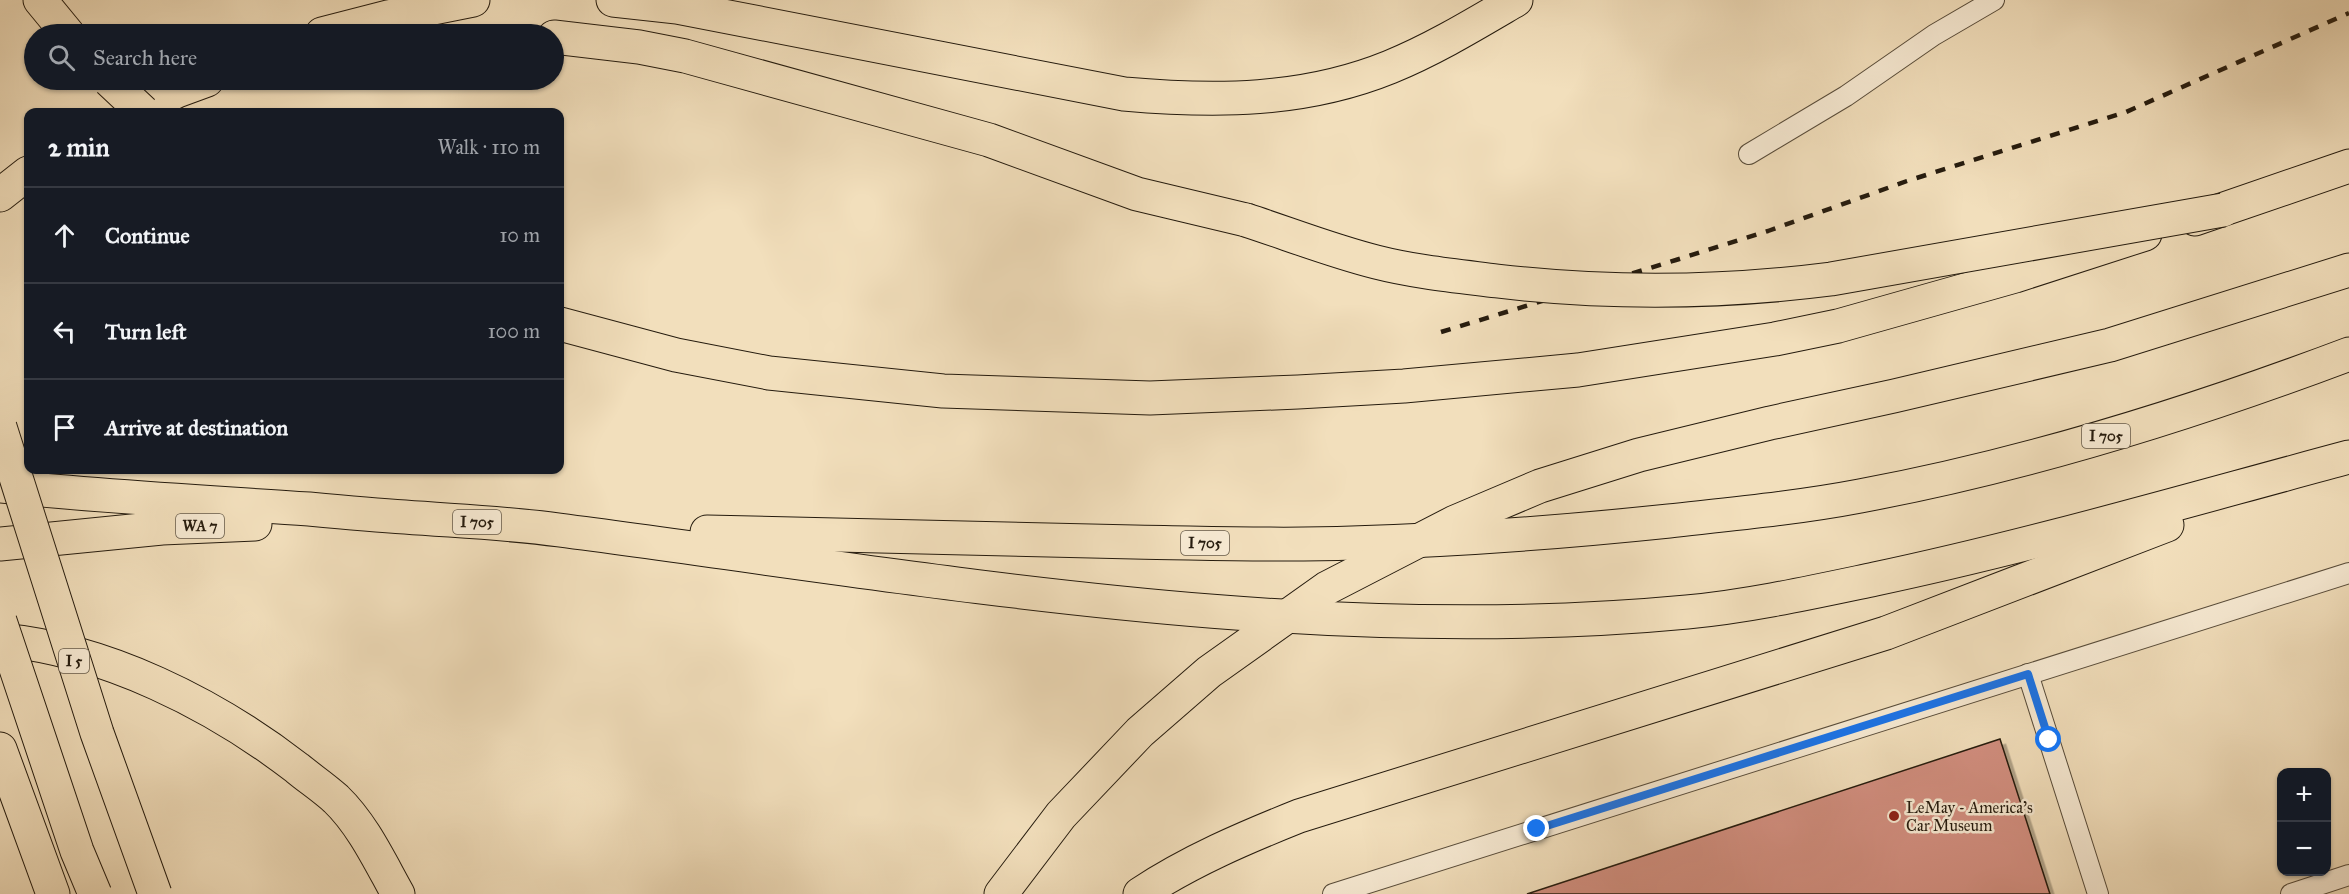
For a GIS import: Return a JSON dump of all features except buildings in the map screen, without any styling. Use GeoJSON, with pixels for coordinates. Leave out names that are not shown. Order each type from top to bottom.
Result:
{"type":"FeatureCollection","features":[{"type":"Feature","properties":{"kind":"highway"},"geometry":{"type":"LineString","coordinates":[[40,0],[60,24]]}},
{"type":"Feature","properties":{"kind":"highway"},"geometry":{"type":"LineString","coordinates":[[359,24],[388,16],[473,0]]}},
{"type":"Feature","properties":{"kind":"highway"},"geometry":{"type":"LineString","coordinates":[[613,0],[677,6],[1124,94],[1183,99],[1234,99],[1294,93],[1359,78],[1392,66],[1445,41],[1516,0]]}},
{"type":"Feature","properties":{"kind":"highway"},"geometry":{"type":"LineString","coordinates":[[564,38],[639,47],[685,56],[989,140],[1137,194],[1246,220],[1377,262],[1460,277],[1503,282],[1628,290],[1767,287],[1831,279],[2223,210]]}},
{"type":"Feature","properties":{"kind":"highway"},"geometry":{"type":"LineString","coordinates":[[120,90],[139,108]]}},
{"type":"Feature","properties":{"kind":"highway"},"geometry":{"type":"LineString","coordinates":[[143,108],[181,90]]}},
{"type":"Feature","properties":{"kind":"highway"},"geometry":{"type":"LineString","coordinates":[[564,325],[676,355],[769,373],[943,392],[1150,398],[1404,386],[1578,370],[1776,339],[1838,326],[2015,276],[2223,210],[2349,166]]}},
{"type":"Feature","properties":{"kind":"highway"},"geometry":{"type":"LineString","coordinates":[[0,195],[24,176]]}},
{"type":"Feature","properties":{"kind":"highway"},"geometry":{"type":"LineString","coordinates":[[1001,894],[1060,815],[1140,732],[1209,672],[1326,588],[1455,522],[1540,486],[1639,455],[1759,425],[2110,345],[2349,270]]}},
{"type":"Feature","properties":{"kind":"highway","name":"I 705"},"geometry":{"type":"LineString","coordinates":[[400,517],[553,529],[1261,544],[1397,541],[1609,527],[1856,497],[1973,472],[2121,431],[2245,393],[2349,354]]}},
{"type":"Feature","properties":{"kind":"highway","name":"I 5"},"geometry":{"type":"LineString","coordinates":[[0,427],[97,733],[155,894]]}},
{"type":"Feature","properties":{"kind":"highway"},"geometry":{"type":"LineString","coordinates":[[553,529],[937,583],[1107,603],[1217,613],[1332,619],[1511,622],[1693,611],[1807,593],[1973,558],[2340,459]]}},
{"type":"Feature","properties":{"kind":"highway"},"geometry":{"type":"LineString","coordinates":[[1140,894],[1170,874],[1232,843],[1299,816],[1886,633],[2340,459]]}},
{"type":"Feature","properties":{"kind":"highway"},"geometry":{"type":"LineString","coordinates":[[0,486],[400,517]]}},
{"type":"Feature","properties":{"kind":"highway","name":"WA 7"},"geometry":{"type":"LineString","coordinates":[[0,544],[162,528],[400,517]]}},
{"type":"Feature","properties":{"kind":"highway"},"geometry":{"type":"LineString","coordinates":[[0,621],[77,851],[95,894]]}},
{"type":"Feature","properties":{"kind":"highway"},"geometry":{"type":"LineString","coordinates":[[0,640],[96,659],[195,701],[261,740],[336,799],[363,832],[398,894]]}},
{"type":"Feature","properties":{"kind":"highway"},"geometry":{"type":"LineString","coordinates":[[0,749],[53,894]]}},
{"type":"Feature","properties":{"kind":"lane"},"geometry":{"type":"LineString","coordinates":[[1749,154],[1846,96],[1934,35],[1994,0]]}},
{"type":"Feature","properties":{"kind":"lane"},"geometry":{"type":"LineString","coordinates":[[1333,894],[2349,573]]}},
{"type":"Feature","properties":{"kind":"lane"},"geometry":{"type":"LineString","coordinates":[[2028,674],[2098,894]]}},
{"type":"Feature","properties":{"kind":"lane"},"geometry":{"type":"LineString","coordinates":[[2291,894],[2349,875]]}},
{"type":"Feature","properties":{"kind":"railway"},"geometry":{"type":"LineString","coordinates":[[1441,332],[1768,231],[1907,181],[2126,112],[2349,13]]}},
{"type":"Feature","properties":{"kind":"place","name":"LeMay - America's Car Museum"},"geometry":{"type":"Point","coordinates":[1894,816]}},
{"type":"Feature","properties":{"kind":"route"},"geometry":{"type":"LineString","coordinates":[[1537,829],[2028,674],[2049,740]]}}]}
